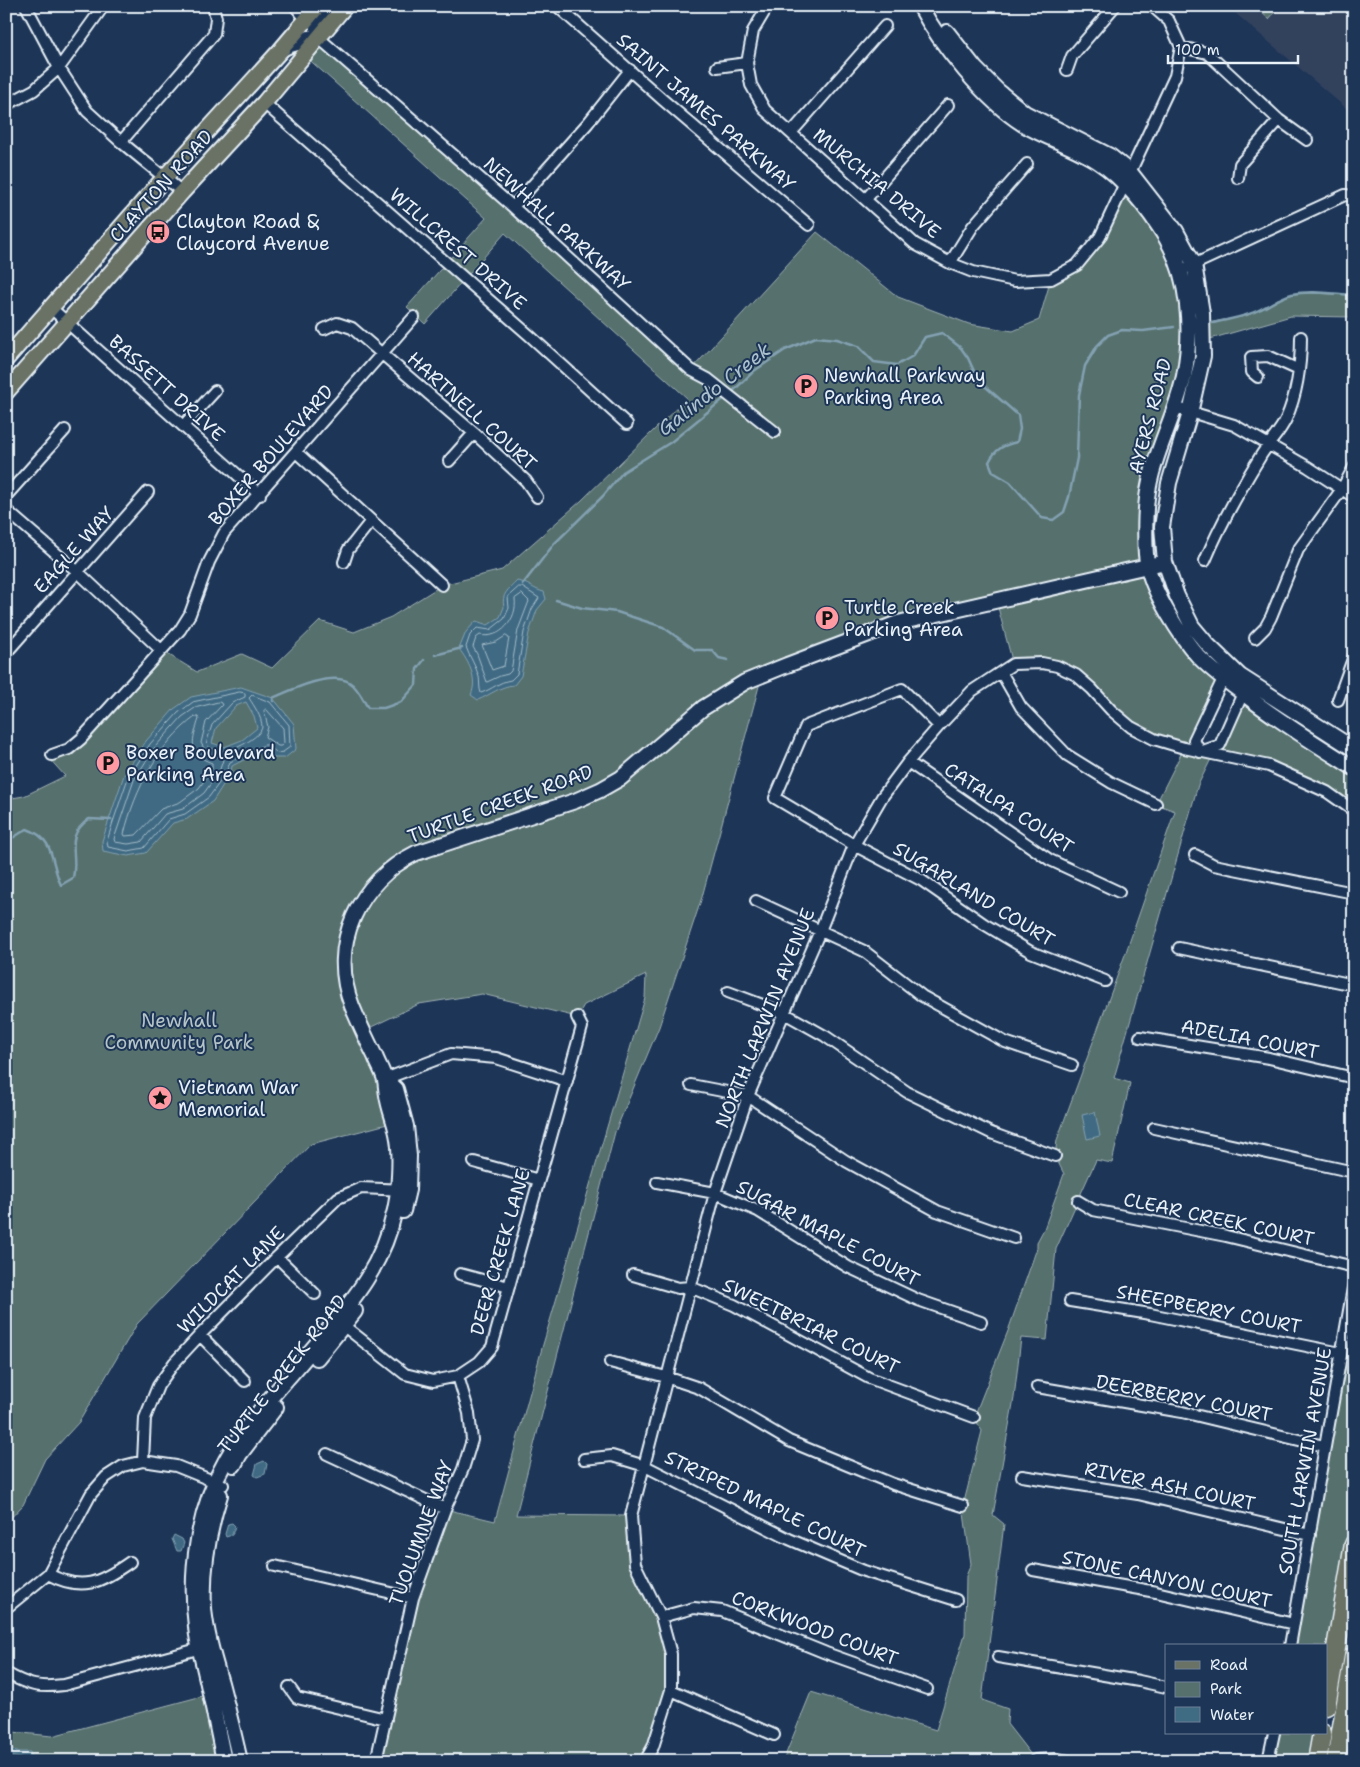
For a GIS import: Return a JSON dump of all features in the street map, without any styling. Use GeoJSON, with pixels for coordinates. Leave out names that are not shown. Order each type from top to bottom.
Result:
{"type":"FeatureCollection","features":[{"type":"Feature","properties":{"kind":"highway"},"geometry":{"type":"LineString","coordinates":[[1328,1694],[1354,1544]]}},
{"type":"Feature","properties":{"kind":"highway"},"geometry":{"type":"LineString","coordinates":[[1336,1761],[1354,1656]]}},
{"type":"Feature","properties":{"kind":"highway"},"geometry":{"type":"LineString","coordinates":[[1317,1761],[1322,1734]]}},
{"type":"Feature","properties":{"kind":"main road","name":"CLAYTON ROAD"},"geometry":{"type":"LineString","coordinates":[[6,359],[318,6]]}},
{"type":"Feature","properties":{"kind":"main road","name":"CLAYTON ROAD"},"geometry":{"type":"LineString","coordinates":[[6,392],[182,192],[264,103],[345,6]]}},
{"type":"Feature","properties":{"kind":"street"},"geometry":{"type":"LineString","coordinates":[[26,6],[59,68],[88,111],[121,142],[182,192]]}},
{"type":"Feature","properties":{"kind":"street"},"geometry":{"type":"LineString","coordinates":[[121,142],[214,34],[216,18],[214,6]]}},
{"type":"Feature","properties":{"kind":"street"},"geometry":{"type":"LineString","coordinates":[[295,6],[306,20]]}},
{"type":"Feature","properties":{"kind":"street"},"geometry":{"type":"LineString","coordinates":[[280,50],[292,43],[302,43],[308,38],[319,38],[317,28],[330,12],[331,6]]}},
{"type":"Feature","properties":{"kind":"street","name":"SAINT JAMES PARKWAY"},"geometry":{"type":"LineString","coordinates":[[557,6],[810,224]]}},
{"type":"Feature","properties":{"kind":"street","name":"MURCHIA DRIVE"},"geometry":{"type":"LineString","coordinates":[[768,6],[753,31],[747,63],[752,85],[764,110],[915,244],[950,263],[973,272],[1015,281],[1052,279],[1077,265],[1100,237],[1175,76],[1182,47]]}},
{"type":"Feature","properties":{"kind":"street","name":"AYERS ROAD"},"geometry":{"type":"LineString","coordinates":[[920,6],[951,54],[988,96],[1022,123],[1098,161],[1128,179],[1166,238],[1180,271],[1188,306],[1187,344],[1184,376],[1154,468],[1147,498],[1148,567],[1163,604],[1198,656],[1223,679],[1287,726],[1354,768]]}},
{"type":"Feature","properties":{"kind":"street","name":"AYERS ROAD"},"geometry":{"type":"LineString","coordinates":[[929,6],[974,68],[998,91],[1025,113],[1110,156],[1128,179],[1176,231],[1194,264],[1202,313],[1203,356],[1190,413],[1168,492],[1162,527],[1165,562],[1177,596],[1192,626],[1208,645],[1240,676],[1354,749]]}},
{"type":"Feature","properties":{"kind":"street"},"geometry":{"type":"LineString","coordinates":[[1066,70],[1072,56],[1115,6]]}},
{"type":"Feature","properties":{"kind":"street"},"geometry":{"type":"LineString","coordinates":[[1152,6],[1169,21],[1182,47],[1207,53],[1278,120],[1307,140]]}},
{"type":"Feature","properties":{"kind":"street"},"geometry":{"type":"LineString","coordinates":[[6,105],[34,90],[59,68],[100,11]]}},
{"type":"Feature","properties":{"kind":"street"},"geometry":{"type":"LineString","coordinates":[[791,133],[885,26]]}},
{"type":"Feature","properties":{"kind":"street","name":"NEWHALL PARKWAY"},"geometry":{"type":"LineString","coordinates":[[319,38],[513,207],[691,370],[708,379],[774,432]]}},
{"type":"Feature","properties":{"kind":"street"},"geometry":{"type":"LineString","coordinates":[[717,67],[747,63]]}},
{"type":"Feature","properties":{"kind":"street"},"geometry":{"type":"LineString","coordinates":[[513,207],[588,123],[630,70]]}},
{"type":"Feature","properties":{"kind":"street","name":"WILLCREST DRIVE"},"geometry":{"type":"LineString","coordinates":[[264,103],[628,424]]}},
{"type":"Feature","properties":{"kind":"street"},"geometry":{"type":"LineString","coordinates":[[866,199],[948,104]]}},
{"type":"Feature","properties":{"kind":"street"},"geometry":{"type":"LineString","coordinates":[[1238,178],[1240,164],[1278,120]]}},
{"type":"Feature","properties":{"kind":"street"},"geometry":{"type":"LineString","coordinates":[[950,263],[973,226],[1027,164]]}},
{"type":"Feature","properties":{"kind":"street"},"geometry":{"type":"LineString","coordinates":[[1180,271],[1346,195],[1354,196]]}},
{"type":"Feature","properties":{"kind":"street","name":"BASSETT DRIVE"},"geometry":{"type":"LineString","coordinates":[[51,308],[260,495]]}},
{"type":"Feature","properties":{"kind":"street","name":"BOXER BOULEVARD"},"geometry":{"type":"LineString","coordinates":[[52,755],[69,749],[81,739],[180,630],[188,619],[209,562],[224,533],[260,495],[414,317]]}},
{"type":"Feature","properties":{"kind":"street","name":"HARTNELL COURT"},"geometry":{"type":"LineString","coordinates":[[324,329],[337,324],[352,328],[474,433],[526,481],[537,497]]}},
{"type":"Feature","properties":{"kind":"street"},"geometry":{"type":"LineString","coordinates":[[1205,561],[1219,528],[1268,444],[1286,421],[1301,360],[1301,338]]}},
{"type":"Feature","properties":{"kind":"street"},"geometry":{"type":"LineString","coordinates":[[1258,377],[1252,372],[1251,357],[1268,356],[1299,370]]}},
{"type":"Feature","properties":{"kind":"street"},"geometry":{"type":"LineString","coordinates":[[183,426],[215,391]]}},
{"type":"Feature","properties":{"kind":"street"},"geometry":{"type":"LineString","coordinates":[[1174,407],[1234,425],[1354,497]]}},
{"type":"Feature","properties":{"kind":"street"},"geometry":{"type":"LineString","coordinates":[[6,496],[65,430]]}},
{"type":"Feature","properties":{"kind":"street"},"geometry":{"type":"LineString","coordinates":[[449,461],[474,433]]}},
{"type":"Feature","properties":{"kind":"street"},"geometry":{"type":"LineString","coordinates":[[296,452],[442,585]]}},
{"type":"Feature","properties":{"kind":"street"},"geometry":{"type":"LineString","coordinates":[[1255,638],[1265,628],[1271,618],[1298,550],[1342,489],[1354,467]]}},
{"type":"Feature","properties":{"kind":"street","name":"EAGLE WAY"},"geometry":{"type":"LineString","coordinates":[[6,653],[148,492]]}},
{"type":"Feature","properties":{"kind":"street"},"geometry":{"type":"LineString","coordinates":[[6,510],[78,572],[161,650]]}},
{"type":"Feature","properties":{"kind":"street"},"geometry":{"type":"LineString","coordinates":[[344,562],[348,550],[370,521]]}},
{"type":"Feature","properties":{"kind":"street","name":"TURTLE CREEK ROAD"},"geometry":{"type":"LineString","coordinates":[[224,1761],[206,1649],[204,1610],[204,1571],[209,1530],[219,1484],[340,1323],[369,1292],[389,1256],[398,1230],[402,1190],[410,1156],[406,1126],[396,1089],[385,1079],[351,1003],[344,980],[343,965],[349,930],[354,914],[364,896],[378,880],[404,859],[422,850],[575,801],[600,790],[621,778],[703,708],[745,682],[762,674],[898,624],[1165,562]]}},
{"type":"Feature","properties":{"kind":"street"},"geometry":{"type":"LineString","coordinates":[[1338,700],[1354,656]]}},
{"type":"Feature","properties":{"kind":"street","name":"NORTH LARWIN AVENUE"},"geometry":{"type":"LineString","coordinates":[[645,1761],[653,1747],[671,1690],[671,1654],[661,1617],[635,1564],[631,1516],[715,1194],[748,1096],[820,931],[854,845],[882,797],[908,762],[939,726],[972,691],[1013,664],[1042,663],[1058,666],[1076,675],[1131,728],[1154,739],[1200,752]]}},
{"type":"Feature","properties":{"kind":"street"},"geometry":{"type":"LineString","coordinates":[[1001,672],[1020,707],[1067,756],[1112,784],[1156,804]]}},
{"type":"Feature","properties":{"kind":"street"},"geometry":{"type":"LineString","coordinates":[[1240,676],[1243,693],[1220,745],[1200,752],[1194,740],[1223,679],[1240,676]]}},
{"type":"Feature","properties":{"kind":"street","name":"SUGARLAND COURT"},"geometry":{"type":"LineString","coordinates":[[939,726],[902,690],[806,726],[775,798],[854,845],[921,880],[984,924],[1031,952],[1105,981]]}},
{"type":"Feature","properties":{"kind":"street"},"geometry":{"type":"LineString","coordinates":[[1200,752],[1269,766],[1327,792],[1354,811]]}},
{"type":"Feature","properties":{"kind":"street","name":"CATALPA COURT"},"geometry":{"type":"LineString","coordinates":[[908,762],[1050,860],[1119,892]]}},
{"type":"Feature","properties":{"kind":"street"},"geometry":{"type":"LineString","coordinates":[[1195,855],[1214,865],[1354,893]]}},
{"type":"Feature","properties":{"kind":"street"},"geometry":{"type":"LineString","coordinates":[[756,901],[864,951],[922,996],[1005,1042],[1072,1065]]}},
{"type":"Feature","properties":{"kind":"street"},"geometry":{"type":"LineString","coordinates":[[1179,948],[1354,986]]}},
{"type":"Feature","properties":{"kind":"street"},"geometry":{"type":"LineString","coordinates":[[728,992],[784,1013],[825,1036],[907,1092],[991,1133],[1055,1156]]}},
{"type":"Feature","properties":{"kind":"street","name":"DEER CREEK LANE"},"geometry":{"type":"LineString","coordinates":[[340,1323],[404,1374],[433,1381],[458,1376],[479,1362],[492,1347],[582,1027],[577,1017]]}},
{"type":"Feature","properties":{"kind":"street","name":"ADELIA COURT"},"geometry":{"type":"LineString","coordinates":[[1140,1037],[1269,1058],[1354,1078]]}},
{"type":"Feature","properties":{"kind":"street"},"geometry":{"type":"LineString","coordinates":[[385,1079],[451,1054],[496,1058],[567,1081]]}},
{"type":"Feature","properties":{"kind":"street"},"geometry":{"type":"LineString","coordinates":[[691,1085],[748,1096],[846,1161],[937,1211],[1014,1238]]}},
{"type":"Feature","properties":{"kind":"street"},"geometry":{"type":"LineString","coordinates":[[1154,1128],[1354,1172]]}},
{"type":"Feature","properties":{"kind":"street"},"geometry":{"type":"LineString","coordinates":[[474,1162],[539,1180]]}},
{"type":"Feature","properties":{"kind":"street","name":"SUGAR MAPLE COURT"},"geometry":{"type":"LineString","coordinates":[[658,1182],[715,1194],[758,1211],[848,1267],[918,1300],[981,1322]]}},
{"type":"Feature","properties":{"kind":"street","name":"WILDCAT LANE"},"geometry":{"type":"LineString","coordinates":[[142,1461],[145,1418],[158,1386],[174,1362],[338,1198],[361,1188],[402,1190]]}},
{"type":"Feature","properties":{"kind":"street","name":"CLEAR CREEK COURT"},"geometry":{"type":"LineString","coordinates":[[1078,1201],[1093,1210],[1226,1236],[1354,1267]]}},
{"type":"Feature","properties":{"kind":"street"},"geometry":{"type":"LineString","coordinates":[[277,1257],[315,1294]]}},
{"type":"Feature","properties":{"kind":"street"},"geometry":{"type":"LineString","coordinates":[[460,1274],[509,1287]]}},
{"type":"Feature","properties":{"kind":"street","name":"SWEETBRIAR COURT"},"geometry":{"type":"LineString","coordinates":[[633,1275],[678,1288],[690,1287],[734,1305],[869,1378],[974,1417]]}},
{"type":"Feature","properties":{"kind":"street","name":"SOUTH LARWIN AVENUE"},"geometry":{"type":"LineString","coordinates":[[1290,1644],[1354,1282]]}},
{"type":"Feature","properties":{"kind":"street","name":"SHEEPBERRY COURT"},"geometry":{"type":"LineString","coordinates":[[1070,1301],[1150,1314],[1341,1353]]}},
{"type":"Feature","properties":{"kind":"street"},"geometry":{"type":"LineString","coordinates":[[200,1335],[246,1381]]}},
{"type":"Feature","properties":{"kind":"street"},"geometry":{"type":"LineString","coordinates":[[610,1362],[699,1388],[789,1441],[893,1484],[963,1506]]}},
{"type":"Feature","properties":{"kind":"street","name":"TUOLUMNE WAY"},"geometry":{"type":"LineString","coordinates":[[376,1761],[413,1598],[445,1509],[463,1469],[472,1440],[470,1413],[458,1376]]}},
{"type":"Feature","properties":{"kind":"street","name":"DEERBERRY COURT"},"geometry":{"type":"LineString","coordinates":[[1037,1387],[1182,1412],[1324,1446]]}},
{"type":"Feature","properties":{"kind":"street"},"geometry":{"type":"LineString","coordinates":[[327,1454],[445,1509]]}},
{"type":"Feature","properties":{"kind":"street","name":"STRIPED MAPLE COURT"},"geometry":{"type":"LineString","coordinates":[[584,1459],[612,1456],[645,1466],[790,1539],[864,1572],[956,1600]]}},
{"type":"Feature","properties":{"kind":"street"},"geometry":{"type":"LineString","coordinates":[[6,1608],[48,1574],[91,1494],[106,1477],[123,1466],[142,1461],[176,1466],[219,1484]]}},
{"type":"Feature","properties":{"kind":"street","name":"RIVER ASH COURT"},"geometry":{"type":"LineString","coordinates":[[1022,1476],[1138,1494],[1310,1535]]}},
{"type":"Feature","properties":{"kind":"street"},"geometry":{"type":"LineString","coordinates":[[48,1574],[64,1582],[82,1585],[109,1576],[130,1562]]}},
{"type":"Feature","properties":{"kind":"street"},"geometry":{"type":"LineString","coordinates":[[275,1566],[413,1598]]}},
{"type":"Feature","properties":{"kind":"street","name":"STONE CANYON COURT"},"geometry":{"type":"LineString","coordinates":[[1033,1570],[1156,1592],[1294,1624]]}},
{"type":"Feature","properties":{"kind":"street","name":"CORKWOOD COURT"},"geometry":{"type":"LineString","coordinates":[[661,1617],[694,1608],[722,1611],[826,1653],[927,1688]]}},
{"type":"Feature","properties":{"kind":"street"},"geometry":{"type":"LineString","coordinates":[[6,1673],[22,1682],[43,1687],[64,1685],[206,1649]]}},
{"type":"Feature","properties":{"kind":"street","name":"TURTLE CREEK ROAD"},"geometry":{"type":"LineString","coordinates":[[206,1649],[230,1718],[240,1761]]}},
{"type":"Feature","properties":{"kind":"street"},"geometry":{"type":"LineString","coordinates":[[998,1657],[1165,1687]]}},
{"type":"Feature","properties":{"kind":"street"},"geometry":{"type":"LineString","coordinates":[[289,1687],[297,1698],[386,1719]]}},
{"type":"Feature","properties":{"kind":"street"},"geometry":{"type":"LineString","coordinates":[[671,1690],[774,1735]]}},
{"type":"Feature","properties":{"kind":"street"},"geometry":{"type":"LineString","coordinates":[[1268,1761],[1274,1734]]}},
{"type":"Feature","properties":{"kind":"street"},"geometry":{"type":"LineString","coordinates":[[1035,1760],[1058,1758],[1068,1761]]}},
{"type":"Feature","properties":{"kind":"shaded area"},"geometry":{"type":"Polygon","coordinates":[[[1227,6],[1354,6],[1354,115],[1227,6]]]}},
{"type":"Feature","properties":{"kind":"green space"},"geometry":{"type":"Polygon","coordinates":[[[1254,6],[1280,6],[1269,19],[1254,6]]]}},
{"type":"Feature","properties":{"kind":"green space","name":"Newhall Community Park"},"geometry":{"type":"Polygon","coordinates":[[[319,38],[691,370],[817,232],[898,297],[969,324],[1013,331],[1039,320],[1051,279],[1077,265],[1100,237],[1126,185],[1180,271],[1187,344],[1164,436],[1146,529],[1163,604],[1223,679],[1194,740],[1200,752],[1220,745],[1243,693],[1354,768],[1354,811],[1269,766],[1213,755],[1198,785],[1114,1078],[1130,1083],[1112,1163],[1096,1160],[1056,1249],[1047,1340],[1021,1338],[1014,1398],[993,1515],[1004,1524],[982,1700],[1008,1709],[1007,1724],[1035,1760],[1068,1761],[783,1761],[811,1692],[936,1730],[965,1634],[966,1576],[971,1564],[963,1506],[982,1431],[974,1417],[1008,1331],[1037,1248],[1037,1242],[1044,1229],[1064,1174],[1055,1156],[1057,1140],[1175,811],[1156,804],[1184,748],[1154,739],[1057,666],[1013,664],[996,600],[949,611],[762,675],[702,897],[659,1027],[615,1132],[516,1515],[631,1516],[635,1564],[671,1654],[671,1690],[645,1761],[376,1761],[413,1598],[445,1509],[495,1521],[542,1348],[645,998],[646,975],[584,1005],[577,1017],[482,994],[419,1004],[363,1031],[395,1122],[311,1144],[137,1324],[79,1422],[45,1459],[23,1505],[6,1523],[6,799],[24,796],[65,776],[47,756],[69,749],[161,650],[197,672],[242,654],[272,668],[320,621],[354,632],[391,617],[442,585],[502,570],[581,501],[687,398],[505,233],[425,324],[407,307],[486,218],[304,55],[319,38]]]}},
{"type":"Feature","properties":{"kind":"green space"},"geometry":{"type":"Polygon","coordinates":[[[1293,294],[1354,295],[1354,317],[1291,316],[1203,341],[1202,324],[1246,316],[1278,299],[1293,294]]]}},
{"type":"Feature","properties":{"kind":"green space"},"geometry":{"type":"Polygon","coordinates":[[[1354,1282],[1354,1544],[1328,1694],[1328,1644],[1290,1644],[1354,1282]]]}},
{"type":"Feature","properties":{"kind":"green space"},"geometry":{"type":"Polygon","coordinates":[[[1354,1656],[1354,1761],[1336,1761],[1354,1656]]]}},
{"type":"Feature","properties":{"kind":"green space"},"geometry":{"type":"Polygon","coordinates":[[[210,1694],[224,1761],[6,1761],[6,1728],[13,1732],[52,1736],[210,1694]]]}},
{"type":"Feature","properties":{"kind":"green space"},"geometry":{"type":"Polygon","coordinates":[[[1274,1734],[1322,1734],[1317,1761],[1268,1761],[1274,1734]]]}},
{"type":"Feature","properties":{"kind":"water"},"geometry":{"type":"Polygon","coordinates":[[[517,581],[544,592],[546,599],[537,610],[529,633],[521,676],[514,685],[500,689],[478,700],[471,695],[473,677],[466,659],[459,649],[466,632],[476,621],[488,625],[500,617],[504,607],[504,595],[517,581]]]}},
{"type":"Feature","properties":{"kind":"water"},"geometry":{"type":"Polygon","coordinates":[[[241,687],[273,698],[294,724],[296,749],[285,758],[274,758],[265,749],[232,766],[230,778],[213,801],[187,819],[173,823],[146,853],[128,856],[103,851],[102,841],[124,775],[146,741],[174,709],[191,697],[241,687]],[[246,702],[236,706],[216,728],[212,743],[224,747],[242,740],[257,728],[254,716],[246,702]]]}},
{"type":"Feature","properties":{"kind":"water"},"geometry":{"type":"Polygon","coordinates":[[[1095,1112],[1100,1136],[1087,1139],[1082,1115],[1095,1112]]]}},
{"type":"Feature","properties":{"kind":"water"},"geometry":{"type":"Polygon","coordinates":[[[264,1461],[267,1464],[265,1474],[257,1477],[254,1475],[257,1464],[264,1461]]]}},
{"type":"Feature","properties":{"kind":"water"},"geometry":{"type":"Polygon","coordinates":[[[232,1523],[235,1526],[232,1535],[226,1537],[228,1524],[232,1523]]]}},
{"type":"Feature","properties":{"kind":"water"},"geometry":{"type":"Polygon","coordinates":[[[174,1535],[182,1539],[184,1543],[181,1551],[177,1551],[172,1539],[174,1535]]]}},
{"type":"Feature","properties":{"kind":"water"},"geometry":{"type":"Polygon","coordinates":[[[6,1743],[16,1752],[30,1752],[32,1757],[29,1759],[6,1756],[6,1743]]]}},
{"type":"Feature","properties":{"kind":"waterway","name":"Galindo Creek"},"geometry":{"type":"LineString","coordinates":[[1213,323],[1249,314],[1292,294],[1315,292],[1354,295]]}},
{"type":"Feature","properties":{"kind":"waterway","name":"Galindo Creek"},"geometry":{"type":"LineString","coordinates":[[731,393],[754,371],[785,350],[816,337],[837,339],[858,346],[874,362],[897,365],[913,356],[925,337],[942,333],[961,348],[978,380],[1018,415],[1020,429],[1017,442],[1004,446],[994,454],[989,462],[993,472],[1010,482],[1042,518],[1053,520],[1064,512],[1069,497],[1077,458],[1079,395],[1085,366],[1097,346],[1108,335],[1122,330],[1143,331],[1174,327]]}},
{"type":"Feature","properties":{"kind":"waterway","name":"Galindo Creek"},"geometry":{"type":"LineString","coordinates":[[523,584],[554,544],[603,496],[623,472],[671,442],[727,396]]}},
{"type":"Feature","properties":{"kind":"waterway"},"geometry":{"type":"LineString","coordinates":[[556,600],[582,608],[617,612],[663,627],[695,650],[712,650],[719,658],[728,660]]}},
{"type":"Feature","properties":{"kind":"waterway","name":"Galindo Creek"},"geometry":{"type":"LineString","coordinates":[[435,655],[462,648]]}},
{"type":"Feature","properties":{"kind":"waterway","name":"Galindo Creek"},"geometry":{"type":"LineString","coordinates":[[273,701],[273,698],[311,683],[321,680],[341,679],[355,687],[368,708],[384,708],[401,702],[416,685],[417,669],[424,660]]}},
{"type":"Feature","properties":{"kind":"waterway","name":"Galindo Creek"},"geometry":{"type":"LineString","coordinates":[[6,842],[27,829],[36,833],[48,845],[61,885],[73,878],[74,839],[81,826],[89,819],[111,820]]}},
{"type":"Feature","properties":{"kind":"waterway"},"geometry":{"type":"LineString","coordinates":[[30,1757],[69,1761]]}},
{"type":"Feature","properties":{"kind":"place","name":"Clayton Road & Claycord Avenue"},"geometry":{"type":"Point","coordinates":[158,232]}},
{"type":"Feature","properties":{"kind":"place","name":"Newhall Parkway Parking Area"},"geometry":{"type":"Point","coordinates":[806,386]}},
{"type":"Feature","properties":{"kind":"place","name":"Turtle Creek Parking Area"},"geometry":{"type":"Point","coordinates":[827,618]}},
{"type":"Feature","properties":{"kind":"place","name":"Boxer Boulevard Parking Area"},"geometry":{"type":"Point","coordinates":[108,763]}},
{"type":"Feature","properties":{"kind":"place","name":"Vietnam War Memorial"},"geometry":{"type":"Point","coordinates":[160,1098]}}]}
